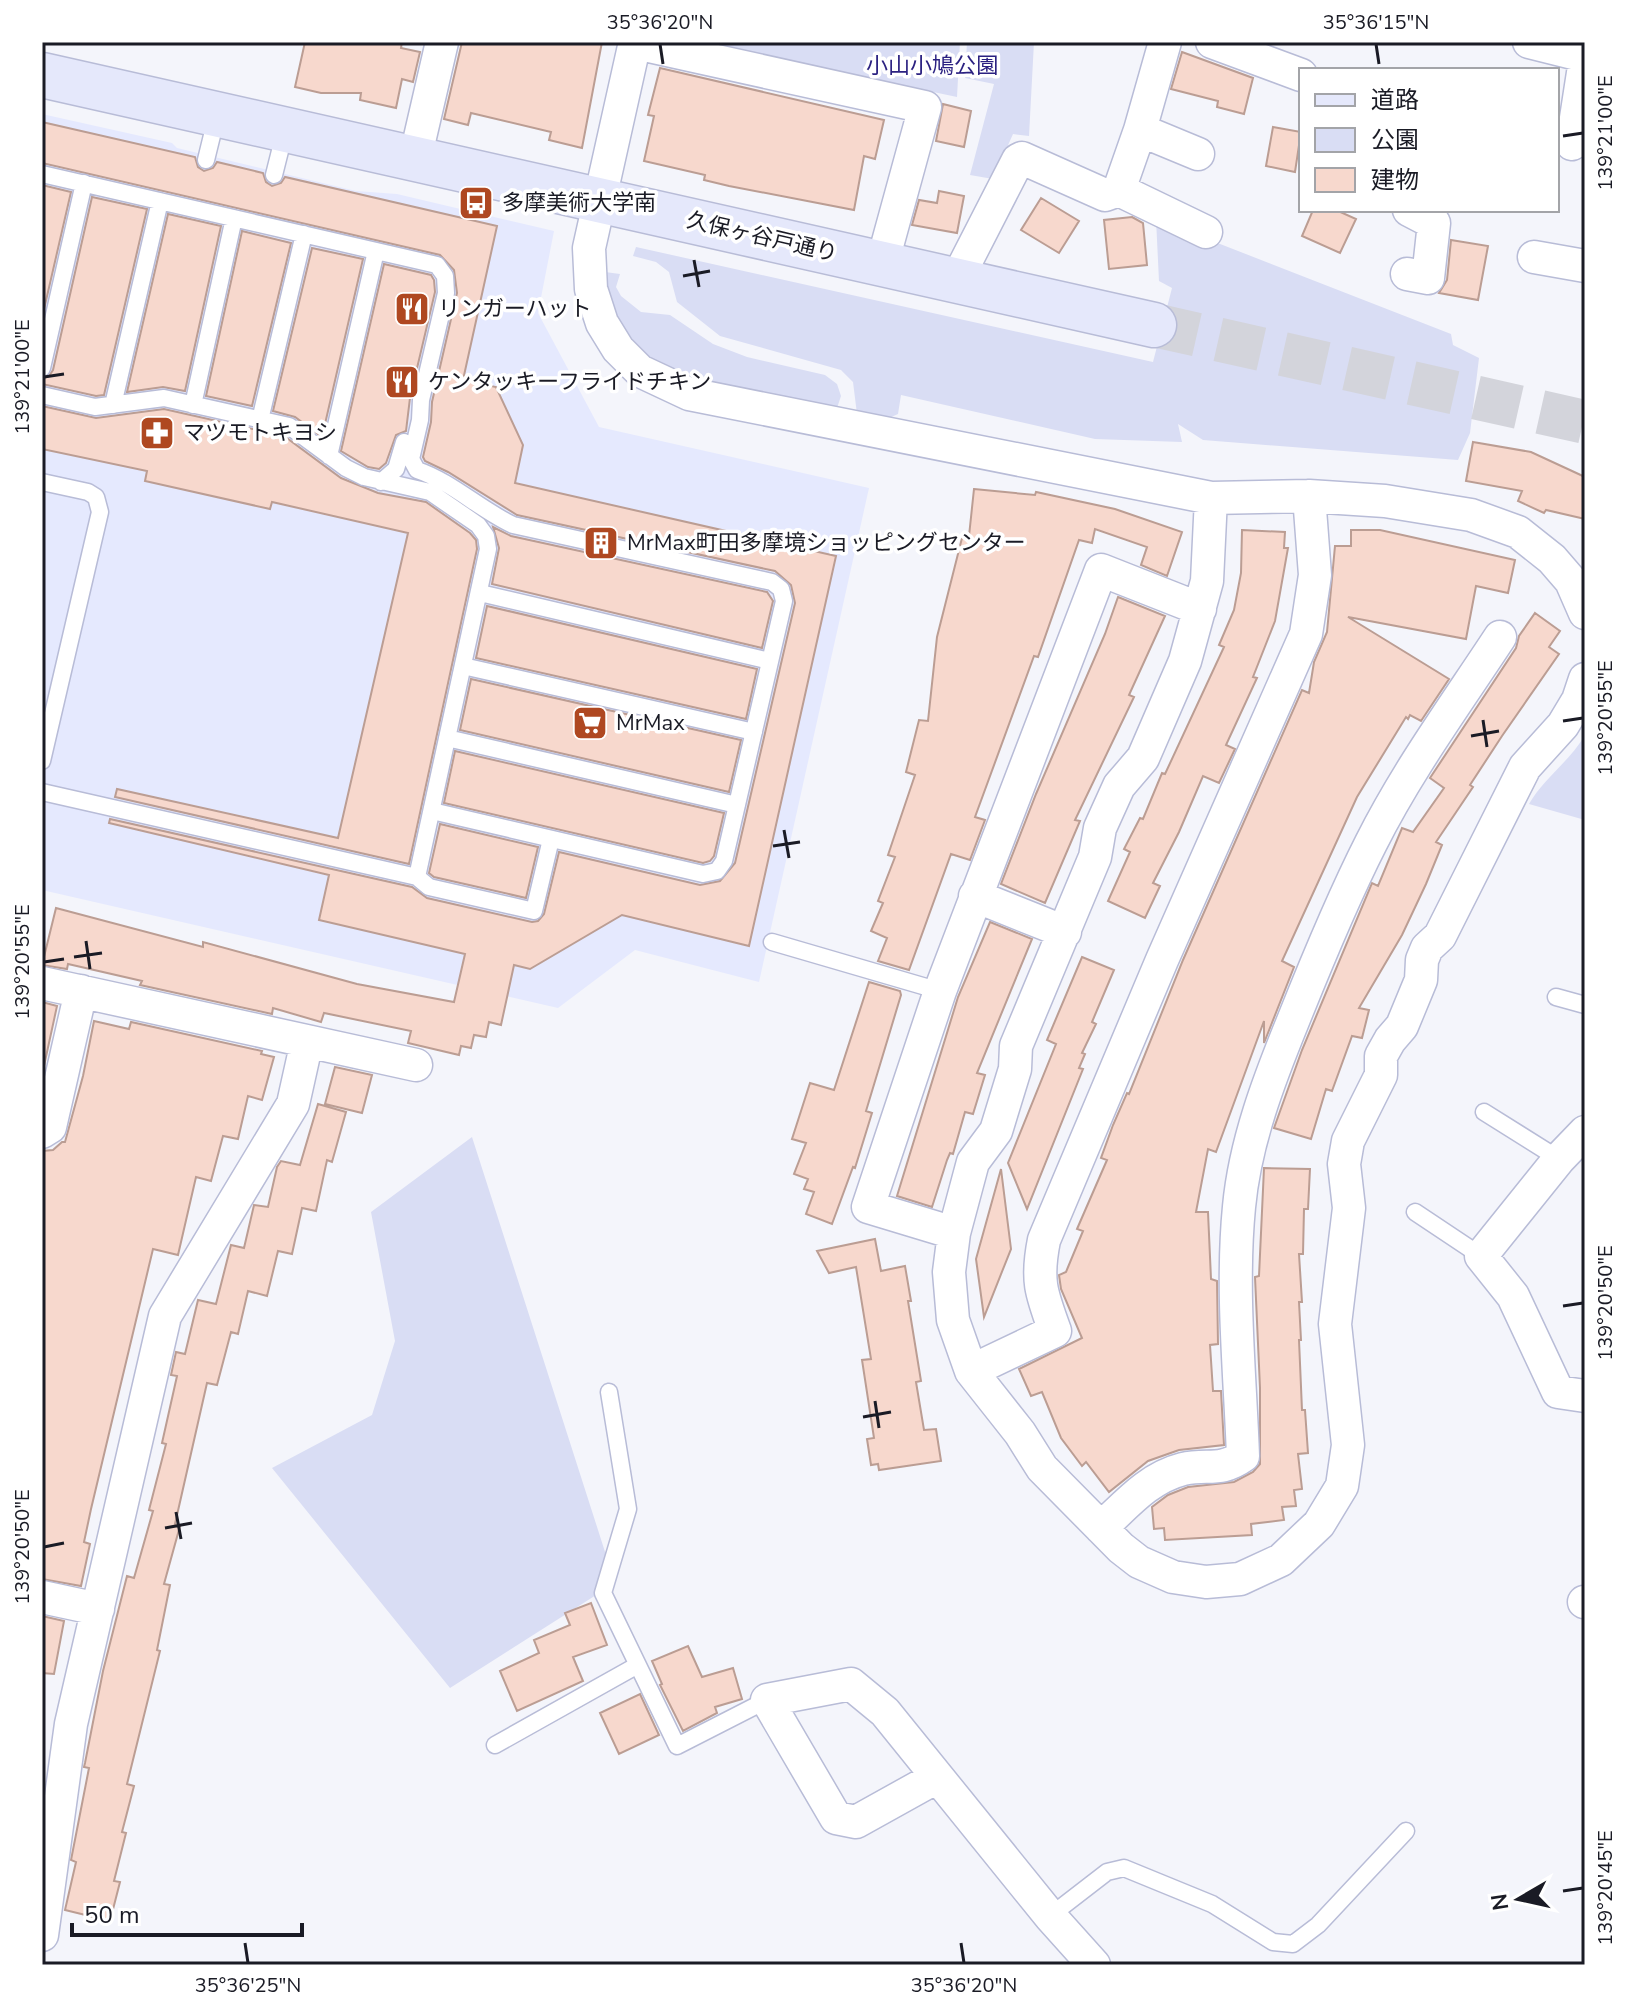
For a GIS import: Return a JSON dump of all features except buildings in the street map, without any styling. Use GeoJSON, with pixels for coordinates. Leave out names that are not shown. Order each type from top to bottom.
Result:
{"type":"FeatureCollection","features":[{"type":"Feature","properties":{"kind":"street"},"geometry":{"type":"LineString","coordinates":[[415,159],[442,42]]}},
{"type":"Feature","properties":{"kind":"street"},"geometry":{"type":"LineString","coordinates":[[882,264],[925,107],[635,42],[589,248],[591,289],[602,323],[618,349],[640,371],[689,394],[1211,498],[1309,496],[1385,501],[1471,515],[1518,532],[1552,559],[1571,581],[1585,613]]}},
{"type":"Feature","properties":{"kind":"street"},"geometry":{"type":"LineString","coordinates":[[1119,190],[1165,42]]}},
{"type":"Feature","properties":{"kind":"street"},"geometry":{"type":"LineString","coordinates":[[1212,42],[1299,74]]}},
{"type":"Feature","properties":{"kind":"street"},"geometry":{"type":"LineString","coordinates":[[1529,42],[1585,58],[1571,146]]}},
{"type":"Feature","properties":{"kind":"street","name":"久保ヶ谷戸通り"},"geometry":{"type":"LineString","coordinates":[[42,75],[1154,325]]}},
{"type":"Feature","properties":{"kind":"street"},"geometry":{"type":"LineString","coordinates":[[1140,130],[1198,154]]}},
{"type":"Feature","properties":{"kind":"street"},"geometry":{"type":"LineString","coordinates":[[956,281],[1018,160],[1022,158],[1105,195],[1119,190],[1206,232]]}},
{"type":"Feature","properties":{"kind":"street"},"geometry":{"type":"LineString","coordinates":[[1407,274],[1428,278],[1434,223],[1413,212]]}},
{"type":"Feature","properties":{"kind":"street"},"geometry":{"type":"LineString","coordinates":[[1534,257],[1585,266]]}},
{"type":"Feature","properties":{"kind":"street"},"geometry":{"type":"LineString","coordinates":[[971,1371],[1055,1331],[1041,1295],[1038,1270],[1044,1240],[1162,960],[1306,634],[1315,575],[1309,496]]}},
{"type":"Feature","properties":{"kind":"street"},"geometry":{"type":"LineString","coordinates":[[1211,498],[1207,581],[1185,661],[1143,758],[1119,786],[1100,828],[1095,857],[1016,1046],[1015,1069],[996,1131],[973,1162],[954,1233],[949,1272],[953,1320],[971,1371],[1020,1433],[1042,1468],[1139,1562],[1173,1577],[1206,1582],[1240,1579],[1281,1560],[1319,1524],[1342,1486],[1348,1445],[1335,1324],[1349,1208],[1344,1164],[1348,1141],[1381,1075],[1381,1056],[1402,1026],[1421,980],[1422,960],[1427,948],[1440,936],[1525,767],[1563,725],[1578,700],[1585,679]]}},
{"type":"Feature","properties":{"kind":"street"},"geometry":{"type":"LineString","coordinates":[[954,1233],[868,1207],[940,991],[1101,570],[1200,609]]}},
{"type":"Feature","properties":{"kind":"street"},"geometry":{"type":"LineString","coordinates":[[1101,1528],[1154,1480],[1184,1469],[1229,1466],[1243,1456],[1236,1254],[1239,1205],[1248,1149],[1274,1066],[1309,979],[1371,842],[1397,796],[1500,637]]}},
{"type":"Feature","properties":{"kind":"street"},"geometry":{"type":"LineString","coordinates":[[975,896],[1065,932]]}},
{"type":"Feature","properties":{"kind":"street"},"geometry":{"type":"LineString","coordinates":[[42,983],[416,1065]]}},
{"type":"Feature","properties":{"kind":"street"},"geometry":{"type":"LineString","coordinates":[[42,1132],[50,1127],[81,991]]}},
{"type":"Feature","properties":{"kind":"street"},"geometry":{"type":"LineString","coordinates":[[42,1935],[71,1724],[165,1316],[293,1104],[307,1041]]}},
{"type":"Feature","properties":{"kind":"street"},"geometry":{"type":"LineString","coordinates":[[1585,1132],[1559,1159],[1481,1256],[1513,1296],[1558,1392],[1585,1396]]}},
{"type":"Feature","properties":{"kind":"street"},"geometry":{"type":"LineString","coordinates":[[42,1597],[98,1609]]}},
{"type":"Feature","properties":{"kind":"street"},"geometry":{"type":"LineString","coordinates":[[937,1777],[856,1822],[836,1818],[767,1700],[851,1684],[885,1712],[1050,1916],[1094,1965]]}},
{"type":"Feature","properties":{"kind":"lane"},"geometry":{"type":"LineString","coordinates":[[206,160],[217,114]]}},
{"type":"Feature","properties":{"kind":"lane"},"geometry":{"type":"LineString","coordinates":[[274,175],[286,129]]}},
{"type":"Feature","properties":{"kind":"lane"},"geometry":{"type":"LineString","coordinates":[[42,174],[437,265],[445,276],[446,293],[411,459],[417,470],[435,476],[489,514],[513,525],[772,582],[781,589],[784,601],[724,861],[717,871],[703,874],[432,811]]}},
{"type":"Feature","properties":{"kind":"lane"},"geometry":{"type":"LineString","coordinates":[[42,368],[84,183]]}},
{"type":"Feature","properties":{"kind":"lane"},"geometry":{"type":"LineString","coordinates":[[113,405],[160,201]]}},
{"type":"Feature","properties":{"kind":"lane"},"geometry":{"type":"LineString","coordinates":[[193,405],[234,218]]}},
{"type":"Feature","properties":{"kind":"lane"},"geometry":{"type":"LineString","coordinates":[[260,420],[304,234]]}},
{"type":"Feature","properties":{"kind":"lane"},"geometry":{"type":"LineString","coordinates":[[329,456],[376,251]]}},
{"type":"Feature","properties":{"kind":"lane"},"geometry":{"type":"LineString","coordinates":[[42,395],[95,407],[164,398],[289,426],[355,473],[430,492],[478,525],[486,536],[488,549],[417,877]]}},
{"type":"Feature","properties":{"kind":"lane"},"geometry":{"type":"LineString","coordinates":[[381,482],[396,469],[409,420],[421,400]]}},
{"type":"Feature","properties":{"kind":"lane"},"geometry":{"type":"LineString","coordinates":[[42,482],[88,492],[96,497],[100,512],[42,761]]}},
{"type":"Feature","properties":{"kind":"lane"},"geometry":{"type":"LineString","coordinates":[[480,593],[770,661]]}},
{"type":"Feature","properties":{"kind":"lane"},"geometry":{"type":"LineString","coordinates":[[463,666],[754,732]]}},
{"type":"Feature","properties":{"kind":"lane"},"geometry":{"type":"LineString","coordinates":[[447,738],[737,805]]}},
{"type":"Feature","properties":{"kind":"lane"},"geometry":{"type":"LineString","coordinates":[[42,792],[417,877],[429,887],[534,911],[551,839]]}},
{"type":"Feature","properties":{"kind":"lane"},"geometry":{"type":"LineString","coordinates":[[772,942],[940,991]]}},
{"type":"Feature","properties":{"kind":"lane"},"geometry":{"type":"LineString","coordinates":[[1556,997],[1585,1005]]}},
{"type":"Feature","properties":{"kind":"lane"},"geometry":{"type":"LineString","coordinates":[[1484,1112],[1559,1159]]}},
{"type":"Feature","properties":{"kind":"lane"},"geometry":{"type":"LineString","coordinates":[[1415,1212],[1481,1256]]}},
{"type":"Feature","properties":{"kind":"lane"},"geometry":{"type":"LineString","coordinates":[[609,1392],[628,1509],[603,1593],[677,1746],[767,1700]]}},
{"type":"Feature","properties":{"kind":"lane"},"geometry":{"type":"LineString","coordinates":[[495,1745],[636,1666]]}},
{"type":"Feature","properties":{"kind":"lane"},"geometry":{"type":"LineString","coordinates":[[1050,1916],[1107,1872],[1124,1868],[1212,1904],[1273,1942],[1293,1944],[1318,1925],[1406,1831]]}},
{"type":"Feature","properties":{"kind":"shaded area","name":"MrMax町田多摩境ショッピングセンター"},"geometry":{"type":"Polygon","coordinates":[[[42,114],[172,143],[177,148],[356,191],[397,194],[554,231],[538,313],[599,427],[869,488],[759,982],[635,950],[558,1008],[42,890],[42,114]]]}},
{"type":"Feature","properties":{"kind":"green space","name":"小山小鳩公園"},"geometry":{"type":"Polygon","coordinates":[[[695,42],[960,42],[957,97],[695,42]]]}},
{"type":"Feature","properties":{"kind":"green space"},"geometry":{"type":"Polygon","coordinates":[[[967,42],[1034,42],[1029,136],[1013,134],[993,179],[970,175],[994,84],[965,78],[967,42]]]}},
{"type":"Feature","properties":{"kind":"green space"},"geometry":{"type":"Polygon","coordinates":[[[1156,219],[1451,334],[1453,345],[1479,358],[1470,433],[1458,460],[1203,440],[1178,424],[1182,442],[1095,439],[901,395],[898,414],[889,418],[857,414],[853,382],[841,370],[720,336],[677,302],[669,272],[656,262],[633,256],[636,247],[1153,362],[1172,288],[1159,281],[1156,219]]]}},
{"type":"Feature","properties":{"kind":"green space"},"geometry":{"type":"Polygon","coordinates":[[[605,272],[620,274],[616,287],[621,296],[641,312],[670,315],[713,344],[747,357],[825,375],[837,384],[841,396],[837,408],[691,379],[653,366],[609,304],[605,272]]]}},
{"type":"Feature","properties":{"kind":"green space"},"geometry":{"type":"Polygon","coordinates":[[[1585,735],[1585,820],[1529,804],[1572,753],[1585,735]]]}},
{"type":"Feature","properties":{"kind":"green space"},"geometry":{"type":"Polygon","coordinates":[[[472,1137],[615,1583],[450,1688],[272,1468],[372,1415],[395,1341],[371,1212],[472,1137]]]}},
{"type":"Feature","properties":{"kind":"tunnel"},"geometry":{"type":"LineString","coordinates":[[1154,325],[1585,422]]}},
{"type":"Feature","properties":{"kind":"place","name":"多摩美術大学南"},"geometry":{"type":"Point","coordinates":[476,203]}},
{"type":"Feature","properties":{"kind":"place","name":"リンガーハット"},"geometry":{"type":"Point","coordinates":[412,309]}},
{"type":"Feature","properties":{"kind":"place","name":"ケンタッキーフライドチキン"},"geometry":{"type":"Point","coordinates":[402,382]}},
{"type":"Feature","properties":{"kind":"place","name":"マツモトキヨシ"},"geometry":{"type":"Point","coordinates":[157,433]}},
{"type":"Feature","properties":{"kind":"place","name":"MrMax町田多摩境ショッピングセンター"},"geometry":{"type":"Point","coordinates":[601,543]}},
{"type":"Feature","properties":{"kind":"place","name":"MrMax"},"geometry":{"type":"Point","coordinates":[590,723]}}]}
